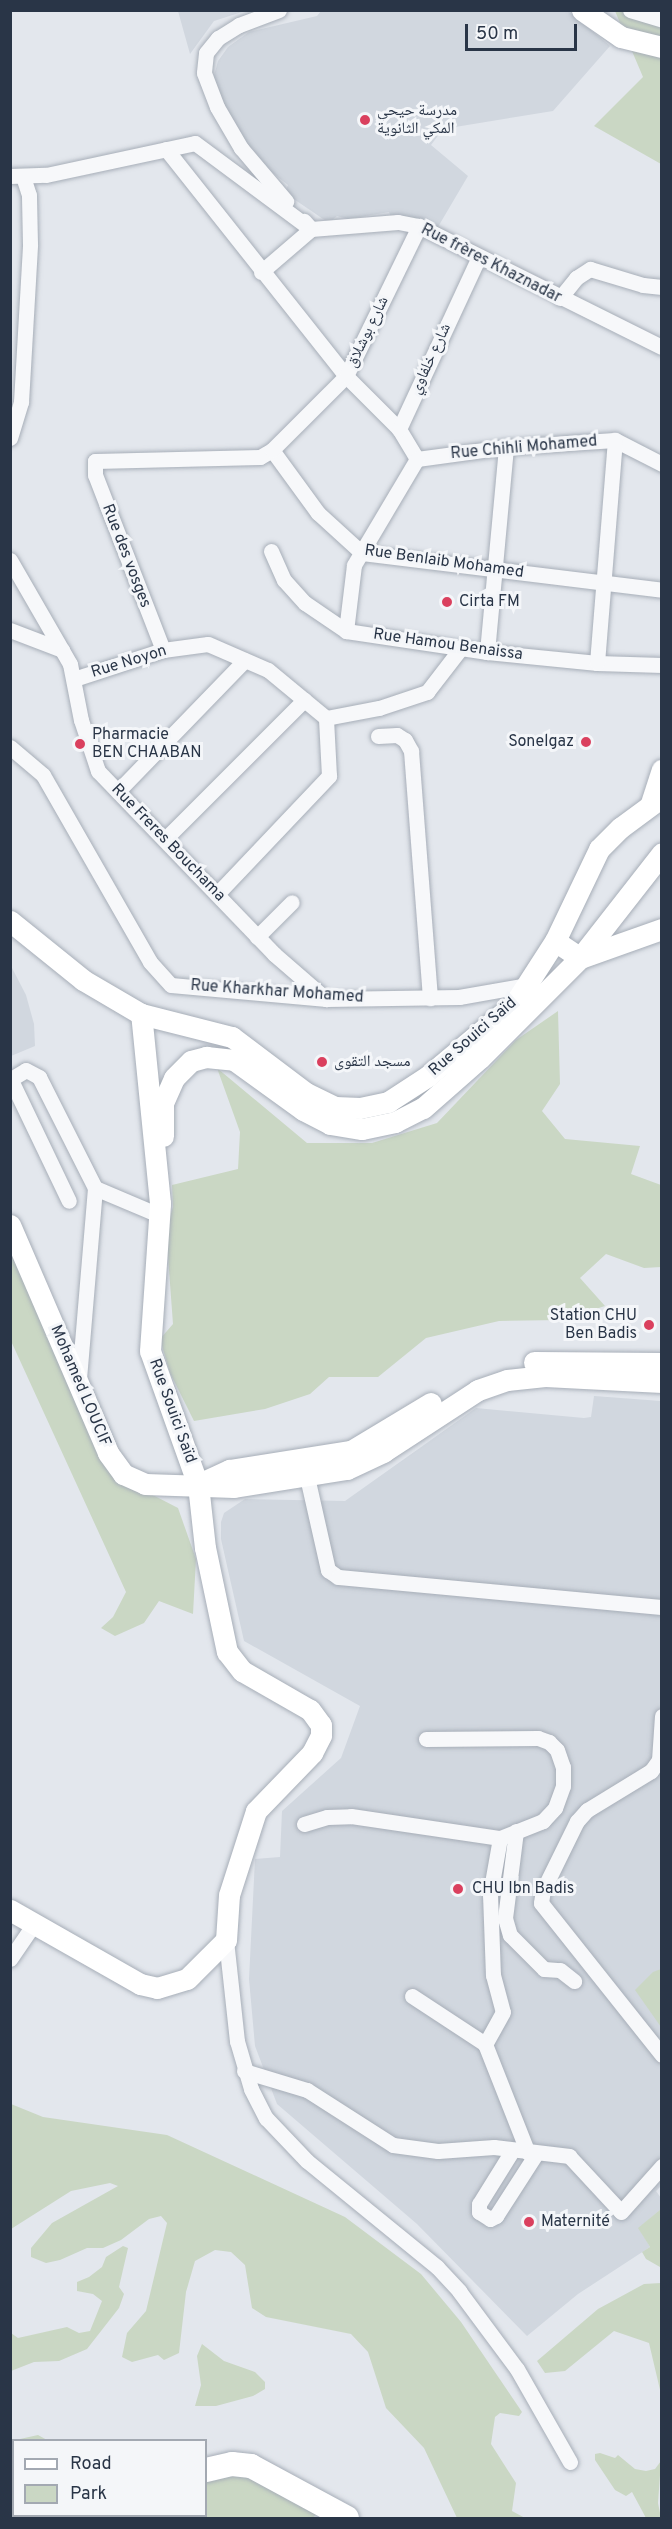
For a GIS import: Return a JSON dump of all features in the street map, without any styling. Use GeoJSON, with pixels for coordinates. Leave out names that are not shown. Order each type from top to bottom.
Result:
{"type":"FeatureCollection","features":[{"type":"Feature","properties":{"kind":"main road"},"geometry":{"type":"LineString","coordinates":[[582,10],[621,37],[662,47]]}},
{"type":"Feature","properties":{"kind":"main road"},"geometry":{"type":"LineString","coordinates":[[656,800],[662,770]]}},
{"type":"Feature","properties":{"kind":"main road","name":"Rue Souici Saïd"},"geometry":{"type":"LineString","coordinates":[[10,921],[83,980],[141,1014],[232,1036],[306,1093],[335,1107],[360,1108],[388,1102],[429,1076],[515,1003],[555,940],[594,857],[620,828],[656,800]]}},
{"type":"Feature","properties":{"kind":"main road"},"geometry":{"type":"LineString","coordinates":[[160,1209],[163,1103],[174,1078],[191,1061],[206,1057],[234,1060],[303,1110],[330,1124],[362,1129],[395,1122],[423,1108],[480,1058],[580,958],[662,853]]}},
{"type":"Feature","properties":{"kind":"main road"},"geometry":{"type":"LineString","coordinates":[[580,958],[662,929]]}},
{"type":"Feature","properties":{"kind":"main road"},"geometry":{"type":"LineString","coordinates":[[555,940],[580,958]]}},
{"type":"Feature","properties":{"kind":"main road","name":"Rue Souici Saïd"},"geometry":{"type":"LineString","coordinates":[[141,1014],[160,1209],[150,1351],[198,1485],[205,1548],[227,1652],[242,1671],[310,1710],[321,1725],[319,1743],[312,1753],[256,1812],[229,1895],[226,1940]]}},
{"type":"Feature","properties":{"kind":"main road","name":"Mohamed LOUCIF"},"geometry":{"type":"LineString","coordinates":[[10,1225],[79,1380],[108,1453],[123,1474],[146,1484],[234,1486],[304,1463]]}},
{"type":"Feature","properties":{"kind":"main road"},"geometry":{"type":"LineString","coordinates":[[304,1463],[362,1446],[464,1382],[504,1367],[546,1362],[662,1363]]}},
{"type":"Feature","properties":{"kind":"main road"},"geometry":{"type":"LineString","coordinates":[[304,1463],[366,1462],[464,1398],[507,1380],[545,1376],[662,1382]]}},
{"type":"Feature","properties":{"kind":"main road"},"geometry":{"type":"LineString","coordinates":[[10,1910],[110,1970],[157,1988],[187,1978],[226,1940]]}},
{"type":"Feature","properties":{"kind":"main road"},"geometry":{"type":"LineString","coordinates":[[207,2470],[232,2464],[251,2466],[347,2518]]}},
{"type":"Feature","properties":{"kind":"street"},"geometry":{"type":"LineString","coordinates":[[279,10],[239,25],[218,39],[206,53],[204,73],[217,107],[254,168],[311,229]]}},
{"type":"Feature","properties":{"kind":"street"},"geometry":{"type":"LineString","coordinates":[[630,10],[662,20]]}},
{"type":"Feature","properties":{"kind":"street"},"geometry":{"type":"LineString","coordinates":[[17,176],[46,175],[195,143],[311,229]]}},
{"type":"Feature","properties":{"kind":"street"},"geometry":{"type":"LineString","coordinates":[[166,149],[261,272],[346,376],[399,429],[417,459],[354,565],[346,631]]}},
{"type":"Feature","properties":{"kind":"street"},"geometry":{"type":"LineString","coordinates":[[10,438],[21,402],[30,244],[29,195],[17,176]]}},
{"type":"Feature","properties":{"kind":"street","name":"Rue frères Khaznadar"},"geometry":{"type":"LineString","coordinates":[[311,229],[398,222],[419,226],[662,347]]}},
{"type":"Feature","properties":{"kind":"street","name":"شارع بوشلاق"},"geometry":{"type":"LineString","coordinates":[[272,450],[346,376],[419,226]]}},
{"type":"Feature","properties":{"kind":"street"},"geometry":{"type":"LineString","coordinates":[[261,272],[311,229]]}},
{"type":"Feature","properties":{"kind":"street","name":"شارع خلفاوي"},"geometry":{"type":"LineString","coordinates":[[399,429],[478,257]]}},
{"type":"Feature","properties":{"kind":"street"},"geometry":{"type":"LineString","coordinates":[[560,298],[576,278],[590,269],[642,285],[662,287]]}},
{"type":"Feature","properties":{"kind":"street"},"geometry":{"type":"LineString","coordinates":[[597,663],[615,440]]}},
{"type":"Feature","properties":{"kind":"street","name":"Rue Chihli Mohamed"},"geometry":{"type":"LineString","coordinates":[[417,459],[506,447],[615,440],[662,465]]}},
{"type":"Feature","properties":{"kind":"street"},"geometry":{"type":"LineString","coordinates":[[487,652],[497,570],[506,447]]}},
{"type":"Feature","properties":{"kind":"street","name":"Rue des vosges"},"geometry":{"type":"LineString","coordinates":[[163,650],[95,476],[95,461],[260,457],[272,450]]}},
{"type":"Feature","properties":{"kind":"street","name":"Rue Benlaib Mohamed"},"geometry":{"type":"LineString","coordinates":[[272,450],[318,513],[362,553],[662,590]]}},
{"type":"Feature","properties":{"kind":"street","name":"Rue Hamou Benaissa"},"geometry":{"type":"LineString","coordinates":[[271,551],[284,580],[305,603],[346,631],[487,652],[597,663],[662,665]]}},
{"type":"Feature","properties":{"kind":"street","name":"Rue Freres Bouchama"},"geometry":{"type":"LineString","coordinates":[[10,560],[62,650],[74,679],[81,720],[98,771],[257,937],[326,999]]}},
{"type":"Feature","properties":{"kind":"street"},"geometry":{"type":"LineString","coordinates":[[10,630],[62,650]]}},
{"type":"Feature","properties":{"kind":"street","name":"Rue Noyon"},"geometry":{"type":"LineString","coordinates":[[74,679],[163,650],[208,644],[268,670],[326,718]]}},
{"type":"Feature","properties":{"kind":"street"},"geometry":{"type":"LineString","coordinates":[[217,894],[329,776],[326,718],[379,708],[427,692],[461,648]]}},
{"type":"Feature","properties":{"kind":"street"},"geometry":{"type":"LineString","coordinates":[[118,790],[245,660]]}},
{"type":"Feature","properties":{"kind":"street"},"geometry":{"type":"LineString","coordinates":[[165,839],[304,700]]}},
{"type":"Feature","properties":{"kind":"street"},"geometry":{"type":"LineString","coordinates":[[378,736],[397,735],[405,740],[411,751],[430,998]]}},
{"type":"Feature","properties":{"kind":"street","name":"Rue Kharkhar Mohamed"},"geometry":{"type":"LineString","coordinates":[[10,747],[43,776],[150,963],[171,985],[326,999],[430,998],[490,994],[528,985]]}},
{"type":"Feature","properties":{"kind":"street"},"geometry":{"type":"LineString","coordinates":[[257,937],[292,902]]}},
{"type":"Feature","properties":{"kind":"street"},"geometry":{"type":"LineString","coordinates":[[69,1201],[11,1079],[26,1070],[39,1077],[94,1188],[79,1380]]}},
{"type":"Feature","properties":{"kind":"street"},"geometry":{"type":"LineString","coordinates":[[94,1188],[160,1209]]}},
{"type":"Feature","properties":{"kind":"street"},"geometry":{"type":"LineString","coordinates":[[304,1463],[328,1570],[338,1577],[662,1607]]}},
{"type":"Feature","properties":{"kind":"street"},"geometry":{"type":"LineString","coordinates":[[662,1716],[659,1760],[651,1771],[587,1810],[577,1821],[543,1890],[541,1903],[662,2055]]}},
{"type":"Feature","properties":{"kind":"street"},"geometry":{"type":"LineString","coordinates":[[304,1824],[327,1817],[351,1816],[500,1838],[543,1821],[555,1808],[563,1786],[563,1767],[549,1742],[426,1739]]}},
{"type":"Feature","properties":{"kind":"street"},"geometry":{"type":"LineString","coordinates":[[516,1832],[505,1918],[510,1935],[544,1969],[560,1970],[574,1981]]}},
{"type":"Feature","properties":{"kind":"street"},"geometry":{"type":"LineString","coordinates":[[485,2044],[503,2012],[493,1975],[489,1894],[500,1838]]}},
{"type":"Feature","properties":{"kind":"street"},"geometry":{"type":"LineString","coordinates":[[10,1959],[34,1924]]}},
{"type":"Feature","properties":{"kind":"street"},"geometry":{"type":"LineString","coordinates":[[226,1940],[232,2011],[244,2071],[272,2126],[307,2161],[436,2267],[459,2291],[517,2369],[570,2462]]}},
{"type":"Feature","properties":{"kind":"street"},"geometry":{"type":"LineString","coordinates":[[412,1996],[485,2044],[532,2154]]}},
{"type":"Feature","properties":{"kind":"street"},"geometry":{"type":"LineString","coordinates":[[244,2071],[307,2090],[393,2145],[438,2151],[494,2147],[532,2154],[569,2156],[621,2212],[662,2166]]}},
{"type":"Feature","properties":{"kind":"street"},"geometry":{"type":"LineString","coordinates":[[512,2151],[479,2204],[479,2212],[490,2219],[496,2216],[532,2154]]}},
{"type":"Feature","properties":{"kind":"shaded area"},"geometry":{"type":"Polygon","coordinates":[[[178,10],[245,11],[214,21],[190,54],[178,10]]]}},
{"type":"Feature","properties":{"kind":"shaded area","name":"مدرسة حيحي المكي الثانوية"},"geometry":{"type":"Polygon","coordinates":[[[321,11],[568,11],[610,46],[553,111],[443,129],[431,145],[468,176],[435,232],[391,217],[389,212],[348,219],[337,216],[329,223],[285,193],[288,185],[259,162],[217,99],[213,79],[218,61],[228,47],[249,32],[317,16],[321,11]]]}},
{"type":"Feature","properties":{"kind":"shaded area"},"geometry":{"type":"Polygon","coordinates":[[[11,966],[26,995],[34,1024],[35,1046],[11,1056],[11,966]]]}},
{"type":"Feature","properties":{"kind":"shaded area","name":"CHU Ibn Badis"},"geometry":{"type":"Polygon","coordinates":[[[594,1396],[661,1401],[662,2185],[656,2191],[661,2198],[661,2209],[639,2228],[650,2247],[578,2294],[527,2336],[417,2224],[277,2104],[255,2046],[249,1979],[255,1859],[280,1857],[282,1811],[341,1758],[360,1706],[244,1641],[221,1539],[221,1522],[224,1513],[245,1499],[345,1501],[476,1408],[584,1418],[591,1417],[594,1396]]]}},
{"type":"Feature","properties":{"kind":"green space"},"geometry":{"type":"Polygon","coordinates":[[[615,11],[661,11],[661,164],[594,126],[643,77],[615,11]]]}},
{"type":"Feature","properties":{"kind":"green space"},"geometry":{"type":"Polygon","coordinates":[[[558,1011],[560,1084],[542,1111],[565,1139],[640,1146],[631,1174],[661,1185],[661,1267],[644,1268],[606,1254],[580,1278],[605,1306],[561,1320],[499,1321],[426,1338],[378,1377],[329,1377],[310,1394],[265,1409],[194,1421],[170,1373],[160,1339],[173,1324],[166,1229],[173,1207],[172,1185],[238,1169],[240,1132],[217,1068],[307,1143],[372,1143],[437,1123],[516,1040],[558,1011]]]}},
{"type":"Feature","properties":{"kind":"green space"},"geometry":{"type":"Polygon","coordinates":[[[10,1252],[116,1476],[178,1508],[196,1559],[193,1614],[159,1601],[144,1623],[115,1636],[101,1628],[113,1617],[126,1592],[11,1341],[10,1252]]]}},
{"type":"Feature","properties":{"kind":"green space"},"geometry":{"type":"Polygon","coordinates":[[[662,1969],[661,2027],[635,1990],[653,1972],[662,1969]]]}},
{"type":"Feature","properties":{"kind":"green space"},"geometry":{"type":"Polygon","coordinates":[[[11,2104],[43,2117],[167,2135],[345,2217],[421,2274],[461,2322],[522,2412],[519,2416],[500,2413],[495,2417],[491,2444],[516,2483],[512,2511],[525,2518],[457,2518],[424,2448],[386,2408],[368,2352],[351,2334],[266,2317],[252,2308],[245,2265],[231,2252],[215,2250],[195,2261],[186,2292],[179,2353],[164,2360],[158,2355],[132,2362],[122,2357],[127,2333],[146,2311],[167,2223],[161,2216],[149,2219],[121,2240],[103,2248],[87,2248],[60,2260],[46,2263],[31,2257],[31,2248],[52,2223],[118,2186],[110,2183],[71,2191],[11,2229],[11,2104]]]}},
{"type":"Feature","properties":{"kind":"green space"},"geometry":{"type":"Polygon","coordinates":[[[661,2209],[662,2266],[660,2267],[646,2259],[642,2252],[650,2247],[638,2228],[661,2209]]]}},
{"type":"Feature","properties":{"kind":"green space"},"geometry":{"type":"Polygon","coordinates":[[[123,2246],[128,2248],[119,2287],[124,2294],[119,2308],[87,2349],[59,2361],[34,2362],[11,2371],[11,2333],[18,2338],[67,2327],[79,2333],[90,2331],[102,2301],[93,2294],[77,2291],[77,2282],[89,2277],[102,2267],[106,2257],[123,2246]]]}},
{"type":"Feature","properties":{"kind":"green space"},"geometry":{"type":"Polygon","coordinates":[[[661,2283],[661,2394],[649,2343],[614,2331],[565,2371],[545,2373],[537,2361],[598,2309],[644,2284],[661,2283]]]}},
{"type":"Feature","properties":{"kind":"green space"},"geometry":{"type":"Polygon","coordinates":[[[202,2344],[224,2361],[255,2372],[265,2382],[265,2389],[253,2396],[216,2406],[195,2406],[201,2385],[197,2356],[202,2344]]]}},
{"type":"Feature","properties":{"kind":"green space"},"geometry":{"type":"Polygon","coordinates":[[[38,2435],[45,2439],[20,2439],[38,2435]]]}},
{"type":"Feature","properties":{"kind":"green space"},"geometry":{"type":"Polygon","coordinates":[[[11,2441],[12,2441],[11,2475],[11,2441]]]}},
{"type":"Feature","properties":{"kind":"green space"},"geometry":{"type":"Polygon","coordinates":[[[600,2453],[615,2458],[618,2455],[635,2469],[646,2471],[655,2469],[661,2461],[658,2503],[661,2518],[646,2518],[632,2492],[626,2496],[615,2490],[595,2460],[595,2454],[600,2453]]]}},
{"type":"Feature","properties":{"kind":"green space"},"geometry":{"type":"Polygon","coordinates":[[[246,2475],[320,2510],[313,2518],[11,2518],[10,2511],[12,2517],[207,2517],[207,2477],[246,2475]]]}},
{"type":"Feature","properties":{"kind":"place","name":"مدرسة حيحي المكي الثانوية"},"geometry":{"type":"Point","coordinates":[365,120]}},
{"type":"Feature","properties":{"kind":"place","name":"Cirta FM"},"geometry":{"type":"Point","coordinates":[447,602]}},
{"type":"Feature","properties":{"kind":"place","name":"Sonelgaz"},"geometry":{"type":"Point","coordinates":[586,742]}},
{"type":"Feature","properties":{"kind":"place","name":"Pharmacie BEN CHAABAN"},"geometry":{"type":"Point","coordinates":[80,744]}},
{"type":"Feature","properties":{"kind":"place","name":"مسجد التقوى"},"geometry":{"type":"Point","coordinates":[322,1062]}},
{"type":"Feature","properties":{"kind":"place","name":"Station CHU Ben Badis"},"geometry":{"type":"Point","coordinates":[649,1325]}},
{"type":"Feature","properties":{"kind":"place","name":"CHU Ibn Badis"},"geometry":{"type":"Point","coordinates":[458,1889]}},
{"type":"Feature","properties":{"kind":"place","name":"Maternité"},"geometry":{"type":"Point","coordinates":[529,2222]}}]}
